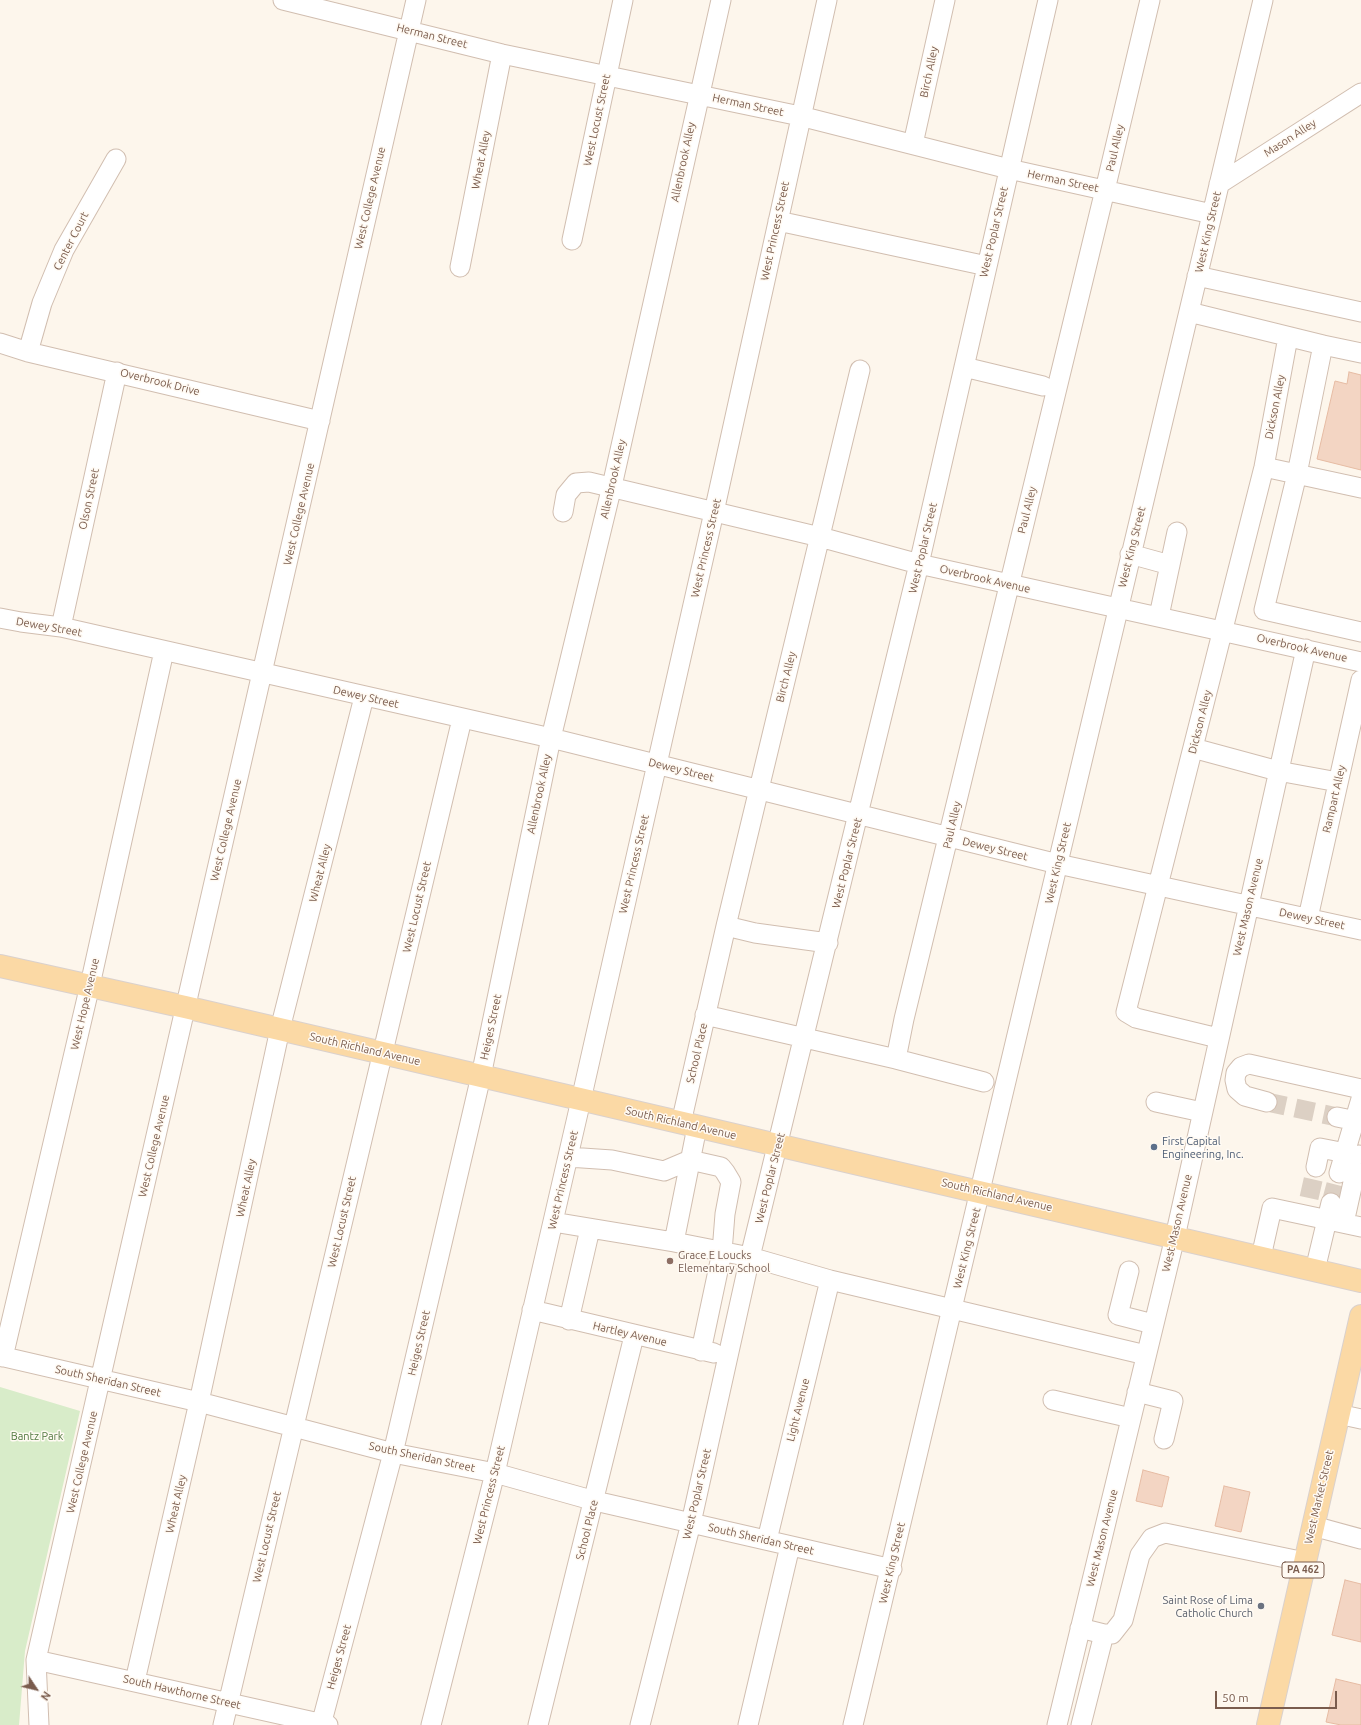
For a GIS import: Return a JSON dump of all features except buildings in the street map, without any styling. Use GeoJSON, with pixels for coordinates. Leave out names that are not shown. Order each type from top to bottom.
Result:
{"type":"FeatureCollection","features":[{"type":"Feature","properties":{"kind":"main road","name":"South Richland Avenue"},"geometry":{"type":"LineString","coordinates":[[0,966],[90,985],[382,1052],[581,1100],[981,1191],[1361,1281]]}},
{"type":"Feature","properties":{"kind":"main road","name":"West Market Street"},"geometry":{"type":"LineString","coordinates":[[1268,1725],[1361,1316]]}},
{"type":"Feature","properties":{"kind":"street","name":"Herman Street"},"geometry":{"type":"LineString","coordinates":[[283,0],[502,54],[800,116],[1009,169],[1212,214]]}},
{"type":"Feature","properties":{"kind":"street","name":"West College Avenue"},"geometry":{"type":"LineString","coordinates":[[39,1725],[36,1660],[102,1379],[185,1007],[416,0]]}},
{"type":"Feature","properties":{"kind":"street","name":"West Locust Street"},"geometry":{"type":"LineString","coordinates":[[572,240],[623,0]]}},
{"type":"Feature","properties":{"kind":"street","name":"Allenbrook Alley"},"geometry":{"type":"LineString","coordinates":[[506,958],[551,738],[612,486],[698,95],[721,0]]}},
{"type":"Feature","properties":{"kind":"street","name":"West Princess Street"},"geometry":{"type":"LineString","coordinates":[[431,1725],[495,1473],[568,1157],[609,971],[658,764],[800,116],[827,0]]}},
{"type":"Feature","properties":{"kind":"street","name":"Birch Alley"},"geometry":{"type":"LineString","coordinates":[[913,144],[944,0]]}},
{"type":"Feature","properties":{"kind":"street","name":"West Poplar Street"},"geometry":{"type":"LineString","coordinates":[[640,1725],[691,1523],[750,1257],[920,564],[1048,0]]}},
{"type":"Feature","properties":{"kind":"street","name":"Paul Alley"},"geometry":{"type":"LineString","coordinates":[[896,1059],[904,1019],[949,838],[1008,584],[1150,0]]}},
{"type":"Feature","properties":{"kind":"street","name":"West King Street"},"geometry":{"type":"LineString","coordinates":[[853,1725],[892,1569],[951,1310],[981,1191],[1117,607],[1263,0]]}},
{"type":"Feature","properties":{"kind":"street","name":"Wheat Alley"},"geometry":{"type":"LineString","coordinates":[[460,267],[502,54]]}},
{"type":"Feature","properties":{"kind":"street","name":"Mason Alley"},"geometry":{"type":"LineString","coordinates":[[1219,184],[1361,93]]}},
{"type":"Feature","properties":{"kind":"street","name":"Center Court"},"geometry":{"type":"LineString","coordinates":[[28,352],[42,303],[64,250],[116,159]]}},
{"type":"Feature","properties":{"kind":"street"},"geometry":{"type":"LineString","coordinates":[[778,221],[987,266]]}},
{"type":"Feature","properties":{"kind":"street"},"geometry":{"type":"LineString","coordinates":[[1197,276],[1361,312]]}},
{"type":"Feature","properties":{"kind":"street"},"geometry":{"type":"LineString","coordinates":[[1189,312],[1322,345],[1361,353]]}},
{"type":"Feature","properties":{"kind":"street","name":"Dickson Alley"},"geometry":{"type":"LineString","coordinates":[[1218,1038],[1136,1018],[1126,1012],[1224,631],[1264,467],[1288,336]]}},
{"type":"Feature","properties":{"kind":"street","name":"Overbrook Drive"},"geometry":{"type":"LineString","coordinates":[[0,343],[28,352],[320,421]]}},
{"type":"Feature","properties":{"kind":"street"},"geometry":{"type":"LineString","coordinates":[[1322,345],[1297,474],[1264,610],[1361,632]]}},
{"type":"Feature","properties":{"kind":"street"},"geometry":{"type":"LineString","coordinates":[[964,367],[1043,386]]}},
{"type":"Feature","properties":{"kind":"street","name":"Birch Alley"},"geometry":{"type":"LineString","coordinates":[[713,983],[860,370]]}},
{"type":"Feature","properties":{"kind":"street","name":"Olson Street"},"geometry":{"type":"LineString","coordinates":[[61,627],[117,372]]}},
{"type":"Feature","properties":{"kind":"street"},"geometry":{"type":"LineString","coordinates":[[1264,467],[1361,488]]}},
{"type":"Feature","properties":{"kind":"street","name":"Overbrook Avenue"},"geometry":{"type":"LineString","coordinates":[[562,512],[566,495],[576,483],[589,482],[612,486],[820,537],[920,564],[1361,662]]}},
{"type":"Feature","properties":{"kind":"street"},"geometry":{"type":"LineString","coordinates":[[1159,616],[1177,532]]}},
{"type":"Feature","properties":{"kind":"street"},"geometry":{"type":"LineString","coordinates":[[1130,554],[1170,565]]}},
{"type":"Feature","properties":{"kind":"street","name":"Dewey Street"},"geometry":{"type":"LineString","coordinates":[[0,618],[61,627],[263,672],[364,697],[551,738],[858,816],[1058,864],[1361,930]]}},
{"type":"Feature","properties":{"kind":"street","name":"West Mason Avenue"},"geometry":{"type":"LineString","coordinates":[[1057,1725],[1175,1237],[1218,1038],[1306,649]]}},
{"type":"Feature","properties":{"kind":"street","name":"West Hope Avenue"},"geometry":{"type":"LineString","coordinates":[[2,1356],[90,985],[164,651]]}},
{"type":"Feature","properties":{"kind":"street","name":"Rampart Alley"},"geometry":{"type":"LineString","coordinates":[[1308,918],[1361,680]]}},
{"type":"Feature","properties":{"kind":"street","name":"Wheat Alley"},"geometry":{"type":"LineString","coordinates":[[135,1682],[199,1402],[280,1029],[364,697]]}},
{"type":"Feature","properties":{"kind":"street","name":"West Locust Street"},"geometry":{"type":"LineString","coordinates":[[223,1725],[462,719]]}},
{"type":"Feature","properties":{"kind":"street"},"geometry":{"type":"LineString","coordinates":[[1193,748],[1278,771],[1338,782]]}},
{"type":"Feature","properties":{"kind":"street"},"geometry":{"type":"LineString","coordinates":[[726,926],[755,933],[828,943]]}},
{"type":"Feature","properties":{"kind":"street","name":"Heiges Street"},"geometry":{"type":"LineString","coordinates":[[323,1725],[393,1453],[481,1076],[506,958]]}},
{"type":"Feature","properties":{"kind":"street","name":"School Place"},"geometry":{"type":"LineString","coordinates":[[674,1242],[690,1160],[689,1125],[706,1015],[713,983]]}},
{"type":"Feature","properties":{"kind":"street"},"geometry":{"type":"LineString","coordinates":[[706,1015],[896,1059],[984,1082]]}},
{"type":"Feature","properties":{"kind":"street"},"geometry":{"type":"LineString","coordinates":[[1267,1102],[1245,1096],[1237,1089],[1235,1080],[1236,1073],[1241,1067],[1249,1064],[1361,1089]]}},
{"type":"Feature","properties":{"kind":"street"},"geometry":{"type":"LineString","coordinates":[[1315,1270],[1341,1218],[1355,1155],[1351,1120],[1361,1099]]}},
{"type":"Feature","properties":{"kind":"street"},"geometry":{"type":"LineString","coordinates":[[1156,1102],[1202,1112]]}},
{"type":"Feature","properties":{"kind":"street"},"geometry":{"type":"LineString","coordinates":[[1316,1167],[1320,1148],[1355,1155]]}},
{"type":"Feature","properties":{"kind":"street"},"geometry":{"type":"LineString","coordinates":[[1339,1173],[1355,1155]]}},
{"type":"Feature","properties":{"kind":"street"},"geometry":{"type":"LineString","coordinates":[[568,1157],[612,1160],[664,1171],[690,1160],[720,1167],[726,1172],[731,1182],[725,1214],[722,1252],[701,1351]]}},
{"type":"Feature","properties":{"kind":"street"},"geometry":{"type":"LineString","coordinates":[[1261,1257],[1272,1208],[1307,1207],[1341,1218]]}},
{"type":"Feature","properties":{"kind":"street"},"geometry":{"type":"LineString","coordinates":[[553,1222],[674,1242],[750,1257],[830,1280],[951,1310],[1146,1354]]}},
{"type":"Feature","properties":{"kind":"street"},"geometry":{"type":"LineString","coordinates":[[569,1320],[590,1229]]}},
{"type":"Feature","properties":{"kind":"street"},"geometry":{"type":"LineString","coordinates":[[1129,1271],[1118,1315],[1154,1324]]}},
{"type":"Feature","properties":{"kind":"street","name":"Light Avenue"},"geometry":{"type":"LineString","coordinates":[[767,1540],[830,1280]]}},
{"type":"Feature","properties":{"kind":"street","name":"Hartley Avenue"},"geometry":{"type":"LineString","coordinates":[[532,1310],[634,1336],[701,1351],[728,1355]]}},
{"type":"Feature","properties":{"kind":"street","name":"School Place"},"geometry":{"type":"LineString","coordinates":[[538,1725],[595,1500],[634,1336]]}},
{"type":"Feature","properties":{"kind":"street","name":"South Sheridan Street"},"geometry":{"type":"LineString","coordinates":[[2,1356],[199,1402],[393,1453],[495,1473],[595,1500],[892,1569]]}},
{"type":"Feature","properties":{"kind":"street"},"geometry":{"type":"LineString","coordinates":[[1137,1392],[1173,1400],[1164,1439]]}},
{"type":"Feature","properties":{"kind":"street"},"geometry":{"type":"LineString","coordinates":[[1052,1400],[1131,1418]]}},
{"type":"Feature","properties":{"kind":"street"},"geometry":{"type":"LineString","coordinates":[[1338,1414],[1361,1418]]}},
{"type":"Feature","properties":{"kind":"street"},"geometry":{"type":"LineString","coordinates":[[1313,1526],[1361,1539]]}},
{"type":"Feature","properties":{"kind":"street"},"geometry":{"type":"LineString","coordinates":[[1080,1628],[1104,1634],[1112,1634],[1124,1620],[1140,1556],[1152,1538],[1166,1533],[1305,1562]]}},
{"type":"Feature","properties":{"kind":"street"},"geometry":{"type":"LineString","coordinates":[[748,1725],[790,1546]]}},
{"type":"Feature","properties":{"kind":"street"},"geometry":{"type":"LineString","coordinates":[[1081,1725],[1104,1634]]}},
{"type":"Feature","properties":{"kind":"street","name":"South Hawthorne Street"},"geometry":{"type":"LineString","coordinates":[[36,1660],[323,1725]]}},
{"type":"Feature","properties":{"kind":"green space","name":"Bantz Park"},"geometry":{"type":"Polygon","coordinates":[[[0,1387],[80,1411],[25,1651],[19,1725],[0,1725],[0,1387]]]}},
{"type":"Feature","properties":{"kind":"tunnel"},"geometry":{"type":"LineString","coordinates":[[1267,1102],[1337,1117]]}},
{"type":"Feature","properties":{"kind":"tunnel"},"geometry":{"type":"LineString","coordinates":[[1309,1198],[1316,1167]]}},
{"type":"Feature","properties":{"kind":"tunnel"},"geometry":{"type":"LineString","coordinates":[[1331,1203],[1339,1173]]}},
{"type":"Feature","properties":{"kind":"place","name":"First Capital Engineering, Inc."},"geometry":{"type":"Point","coordinates":[1154,1147]}},
{"type":"Feature","properties":{"kind":"place","name":"Grace E Loucks Elementary School"},"geometry":{"type":"Point","coordinates":[670,1261]}},
{"type":"Feature","properties":{"kind":"place","name":"Saint Rose of Lima Catholic Church"},"geometry":{"type":"Point","coordinates":[1261,1606]}}]}
